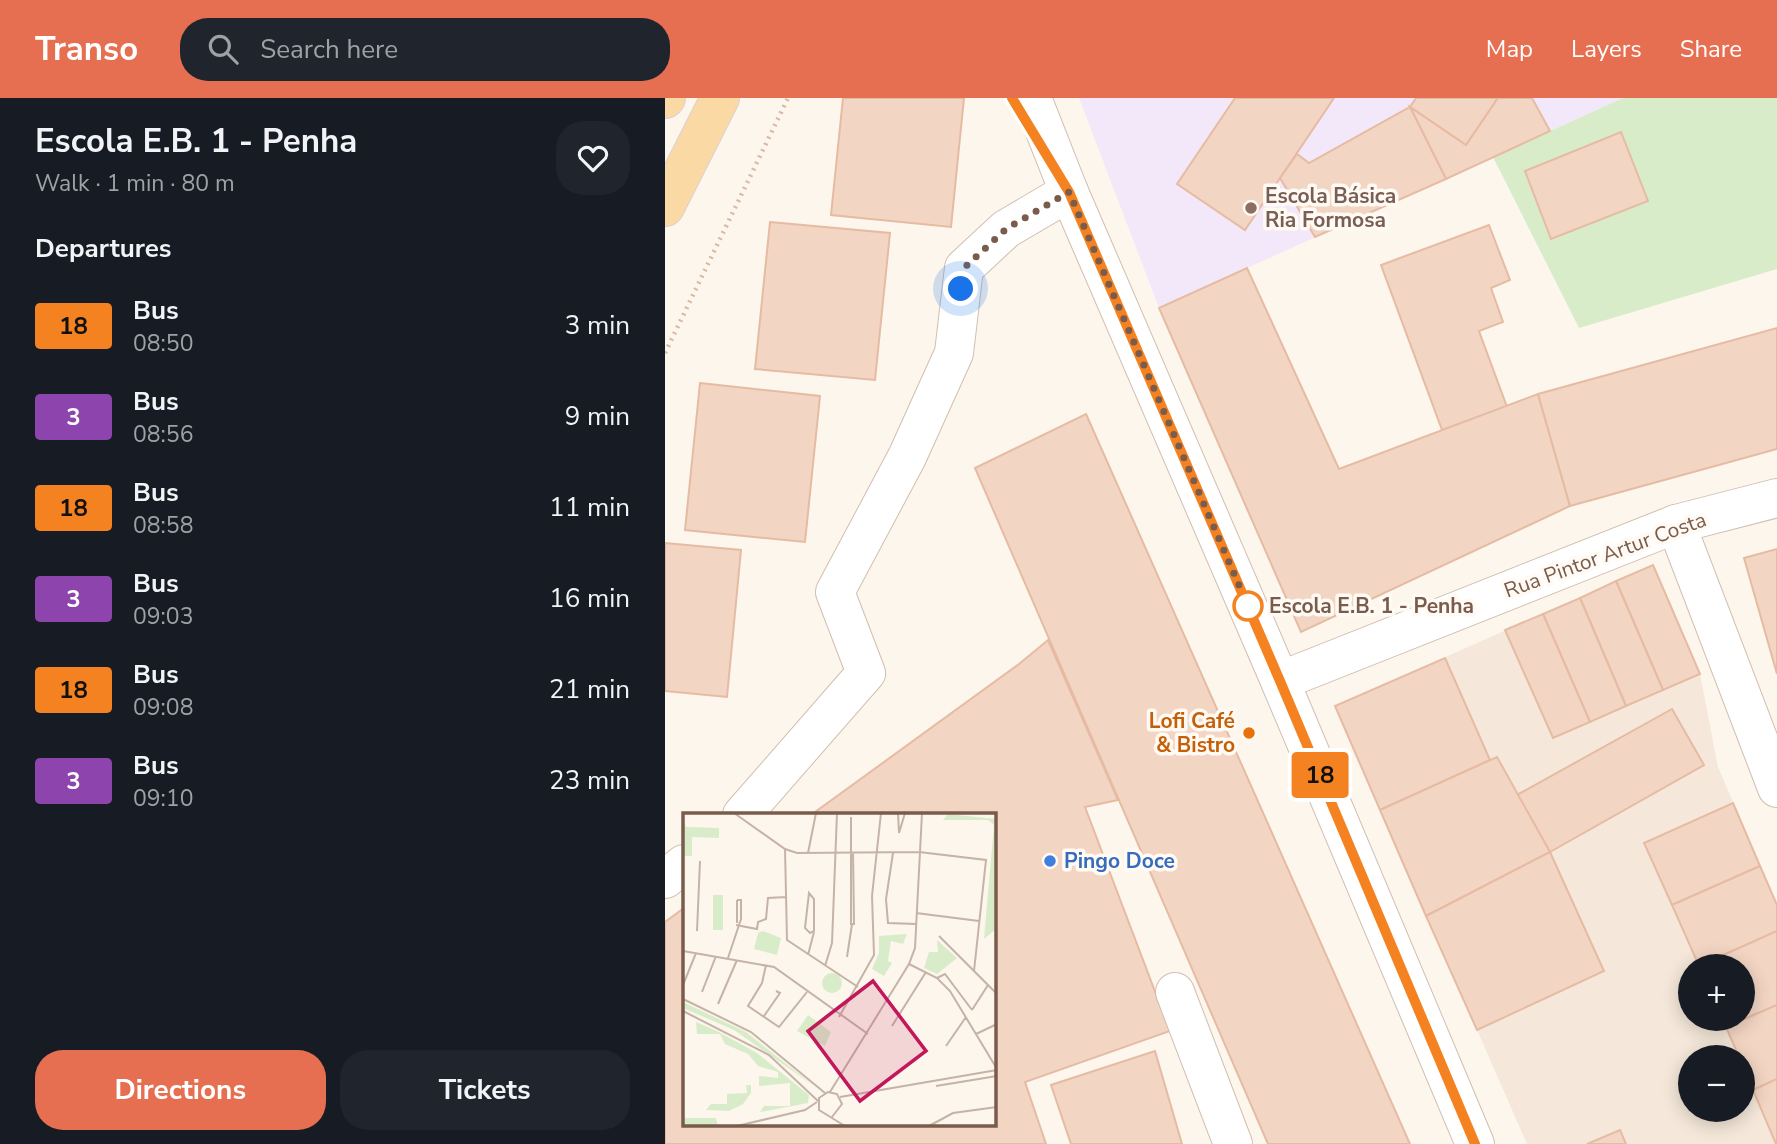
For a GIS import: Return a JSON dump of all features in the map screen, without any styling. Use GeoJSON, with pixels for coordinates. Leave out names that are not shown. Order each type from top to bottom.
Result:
{"type":"FeatureCollection","features":[{"type":"Feature","properties":{"kind":"main road"},"geometry":{"type":"LineString","coordinates":[[665,207],[720,98]]}},
{"type":"Feature","properties":{"kind":"street"},"geometry":{"type":"LineString","coordinates":[[1012,98],[1069,192]]}},
{"type":"Feature","properties":{"kind":"street"},"geometry":{"type":"LineString","coordinates":[[1033,98],[1069,192],[1280,681],[1475,1144]]}},
{"type":"Feature","properties":{"kind":"street"},"geometry":{"type":"LineString","coordinates":[[744,813],[866,673],[835,592],[907,457],[954,353],[964,268],[1006,229],[1069,192]]}},
{"type":"Feature","properties":{"kind":"street","name":"Rua Pintor Artur Costa"},"geometry":{"type":"LineString","coordinates":[[1280,681],[1676,524],[1777,498]]}},
{"type":"Feature","properties":{"kind":"street"},"geometry":{"type":"LineString","coordinates":[[1676,524],[1777,788]]}},
{"type":"Feature","properties":{"kind":"street"},"geometry":{"type":"LineString","coordinates":[[665,878],[683,865]]}},
{"type":"Feature","properties":{"kind":"street"},"geometry":{"type":"LineString","coordinates":[[1175,992],[1233,1144]]}},
{"type":"Feature","properties":{"kind":"path"},"geometry":{"type":"LineString","coordinates":[[665,353],[788,98]]}},
{"type":"Feature","properties":{"kind":"shaded area","name":"Escola Básica Ria Formosa"},"geometry":{"type":"Polygon","coordinates":[[[1079,98],[1623,98],[1159,308],[1079,98]]]}},
{"type":"Feature","properties":{"kind":"shaded area"},"geometry":{"type":"Polygon","coordinates":[[[1653,565],[1700,674],[1718,767],[1777,904],[1777,1144],[1527,1144],[1335,706],[1653,565]]]}},
{"type":"Feature","properties":{"kind":"green space"},"geometry":{"type":"Polygon","coordinates":[[[1623,98],[1777,98],[1777,269],[1579,328],[1493,157],[1623,98]]]}},
{"type":"Feature","properties":{"kind":"building"},"geometry":{"type":"Polygon","coordinates":[[[843,98],[964,98],[951,227],[831,215],[843,98]]]}},
{"type":"Feature","properties":{"kind":"building"},"geometry":{"type":"Polygon","coordinates":[[[1235,98],[1334,98],[1245,230],[1177,184],[1235,98]]]}},
{"type":"Feature","properties":{"kind":"building"},"geometry":{"type":"Polygon","coordinates":[[[1416,98],[1498,98],[1466,145],[1410,107],[1416,98]]]}},
{"type":"Feature","properties":{"kind":"building"},"geometry":{"type":"Polygon","coordinates":[[[1498,98],[1532,98],[1550,131],[1446,179],[1410,107],[1466,145],[1498,98]]]}},
{"type":"Feature","properties":{"kind":"building"},"geometry":{"type":"Polygon","coordinates":[[[1410,107],[1446,179],[1315,237],[1280,178],[1297,154],[1309,163],[1410,107]]]}},
{"type":"Feature","properties":{"kind":"building"},"geometry":{"type":"Polygon","coordinates":[[[1621,132],[1648,201],[1551,239],[1525,171],[1621,132]]]}},
{"type":"Feature","properties":{"kind":"building"},"geometry":{"type":"Polygon","coordinates":[[[770,222],[890,233],[875,380],[755,369],[770,222]]]}},
{"type":"Feature","properties":{"kind":"building"},"geometry":{"type":"Polygon","coordinates":[[[1489,225],[1510,280],[1491,288],[1503,322],[1479,331],[1507,407],[1442,430],[1381,265],[1489,225]]]}},
{"type":"Feature","properties":{"kind":"building"},"geometry":{"type":"Polygon","coordinates":[[[1247,268],[1339,469],[1538,394],[1570,506],[1301,632],[1159,308],[1247,268]]]}},
{"type":"Feature","properties":{"kind":"building"},"geometry":{"type":"Polygon","coordinates":[[[1777,328],[1777,449],[1570,506],[1538,394],[1777,328]]]}},
{"type":"Feature","properties":{"kind":"building"},"geometry":{"type":"Polygon","coordinates":[[[700,383],[820,396],[805,542],[685,530],[700,383]]]}},
{"type":"Feature","properties":{"kind":"building"},"geometry":{"type":"Polygon","coordinates":[[[1086,414],[1410,1144],[1268,1144],[975,468],[1086,414]]]}},
{"type":"Feature","properties":{"kind":"building"},"geometry":{"type":"Polygon","coordinates":[[[665,543],[741,550],[727,697],[665,691],[665,543]]]}},
{"type":"Feature","properties":{"kind":"building"},"geometry":{"type":"Polygon","coordinates":[[[1777,549],[1777,674],[1744,558],[1777,549]]]}},
{"type":"Feature","properties":{"kind":"building"},"geometry":{"type":"Polygon","coordinates":[[[1653,565],[1700,674],[1663,690],[1616,581],[1653,565]]]}},
{"type":"Feature","properties":{"kind":"building"},"geometry":{"type":"Polygon","coordinates":[[[1616,581],[1663,690],[1626,706],[1580,598],[1616,581]]]}},
{"type":"Feature","properties":{"kind":"building"},"geometry":{"type":"Polygon","coordinates":[[[1580,598],[1626,706],[1590,722],[1543,614],[1580,598]]]}},
{"type":"Feature","properties":{"kind":"building"},"geometry":{"type":"Polygon","coordinates":[[[1543,614],[1590,722],[1553,738],[1505,630],[1543,614]]]}},
{"type":"Feature","properties":{"kind":"building","name":"Pingo Doce"},"geometry":{"type":"Polygon","coordinates":[[[1048,640],[1118,800],[1085,807],[1170,1031],[1025,1082],[1046,1144],[665,1144],[665,922],[683,909],[683,1126],[996,1126],[996,813],[814,813],[1048,640]]]}},
{"type":"Feature","properties":{"kind":"building"},"geometry":{"type":"Polygon","coordinates":[[[1445,658],[1490,760],[1380,810],[1335,706],[1445,658]]]}},
{"type":"Feature","properties":{"kind":"building"},"geometry":{"type":"Polygon","coordinates":[[[1672,709],[1704,765],[1550,852],[1517,795],[1672,709]]]}},
{"type":"Feature","properties":{"kind":"building"},"geometry":{"type":"Polygon","coordinates":[[[1497,757],[1550,852],[1426,916],[1380,810],[1497,757]]]}},
{"type":"Feature","properties":{"kind":"building"},"geometry":{"type":"Polygon","coordinates":[[[1733,803],[1760,866],[1672,905],[1644,843],[1733,803]]]}},
{"type":"Feature","properties":{"kind":"building"},"geometry":{"type":"Polygon","coordinates":[[[1550,852],[1604,971],[1477,1030],[1426,916],[1550,852]]]}},
{"type":"Feature","properties":{"kind":"building"},"geometry":{"type":"Polygon","coordinates":[[[1760,866],[1777,905],[1777,931],[1726,954],[1694,954],[1672,905],[1760,866]]]}},
{"type":"Feature","properties":{"kind":"building"},"geometry":{"type":"Polygon","coordinates":[[[1777,931],[1777,1005],[1755,1014],[1755,954],[1726,954],[1777,931]]]}},
{"type":"Feature","properties":{"kind":"building"},"geometry":{"type":"Polygon","coordinates":[[[1777,1005],[1777,1079],[1755,1089],[1755,1045],[1734,1045],[1728,1031],[1755,1031],[1755,1014],[1777,1005]]]}},
{"type":"Feature","properties":{"kind":"building"},"geometry":{"type":"Polygon","coordinates":[[[1155,1051],[1182,1144],[1071,1144],[1051,1085],[1155,1051]]]}},
{"type":"Feature","properties":{"kind":"building"},"geometry":{"type":"Polygon","coordinates":[[[1777,1079],[1777,1144],[1755,1095],[1755,1089],[1777,1079]]]}},
{"type":"Feature","properties":{"kind":"building"},"geometry":{"type":"Polygon","coordinates":[[[1620,1130],[1626,1144],[1587,1144],[1620,1130]]]}},
{"type":"Feature","properties":{"kind":"bus line","name":"18"},"geometry":{"type":"LineString","coordinates":[[1012,98],[1069,192],[1280,681],[1475,1144]]}},
{"type":"Feature","properties":{"kind":"place","name":"Escola Básica Ria Formosa"},"geometry":{"type":"Point","coordinates":[1251,208]}},
{"type":"Feature","properties":{"kind":"place","name":"Escola E.B. 1 - Penha"},"geometry":{"type":"Point","coordinates":[1248,606]}},
{"type":"Feature","properties":{"kind":"place","name":"Lofi Café & Bistro"},"geometry":{"type":"Point","coordinates":[1249,733]}},
{"type":"Feature","properties":{"kind":"place","name":"Pingo Doce"},"geometry":{"type":"Point","coordinates":[1050,861]}},
{"type":"Feature","properties":{"kind":"route"},"geometry":{"type":"LineString","coordinates":[[961,289],[964,268],[1006,229],[1069,192],[1248,606]]}}]}
